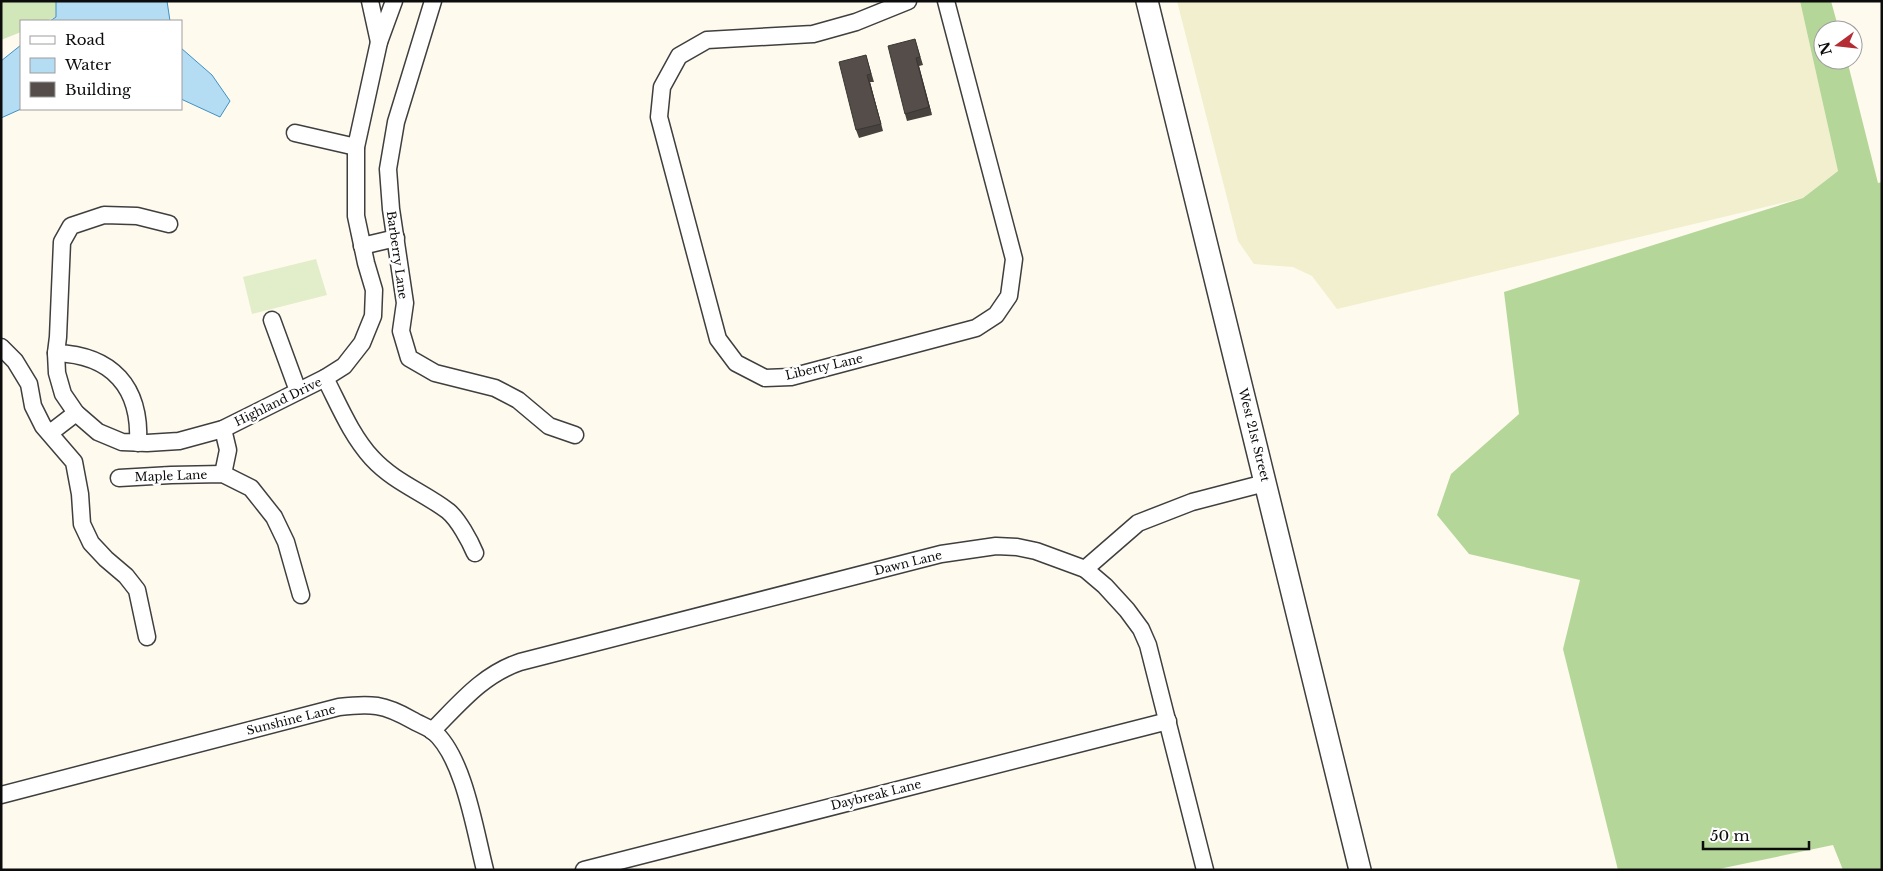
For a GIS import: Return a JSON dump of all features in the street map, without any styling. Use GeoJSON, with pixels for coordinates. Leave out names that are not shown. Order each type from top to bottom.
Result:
{"type":"FeatureCollection","features":[{"type":"Feature","properties":{"kind":"street","name":"Highland Drive"},"geometry":{"type":"LineString","coordinates":[[370,1],[379,42]]}},
{"type":"Feature","properties":{"kind":"street","name":"Highland Drive"},"geometry":{"type":"LineString","coordinates":[[169,224],[137,216],[104,215],[71,226],[62,242],[56,353],[57,373],[63,394],[76,413],[98,432],[122,442],[179,441],[223,429],[344,366],[362,343],[373,316],[374,290],[356,216],[356,147],[379,42],[394,1]]}},
{"type":"Feature","properties":{"kind":"street","name":"Barberry Lane"},"geometry":{"type":"LineString","coordinates":[[432,1],[396,122],[388,170],[391,209],[405,303],[402,331],[409,358],[435,373],[496,388],[518,400],[549,426],[575,435]]}},
{"type":"Feature","properties":{"kind":"street","name":"Liberty Lane"},"geometry":{"type":"LineString","coordinates":[[908,1],[856,22],[813,34],[706,40],[679,56],[662,86],[659,117],[718,339],[736,363],[765,378],[791,377],[976,328],[996,315],[1009,296],[1014,259],[946,1]]}},
{"type":"Feature","properties":{"kind":"street","name":"West 21st Street"},"geometry":{"type":"LineString","coordinates":[[1147,1],[1360,870]]}},
{"type":"Feature","properties":{"kind":"street"},"geometry":{"type":"LineString","coordinates":[[295,134],[356,147]]}},
{"type":"Feature","properties":{"kind":"street"},"geometry":{"type":"LineString","coordinates":[[362,246],[396,238]]}},
{"type":"Feature","properties":{"kind":"street"},"geometry":{"type":"LineString","coordinates":[[272,320],[298,391]]}},
{"type":"Feature","properties":{"kind":"street"},"geometry":{"type":"LineString","coordinates":[[1,347],[15,361],[29,384],[33,406],[43,426],[74,462],[80,494],[82,524],[91,544],[106,560],[126,576],[137,590],[147,637]]}},
{"type":"Feature","properties":{"kind":"street"},"geometry":{"type":"LineString","coordinates":[[56,353],[74,354],[90,358],[106,366],[119,378],[129,392],[136,408],[139,425],[138,442]]}},
{"type":"Feature","properties":{"kind":"street"},"geometry":{"type":"LineString","coordinates":[[324,378],[354,435],[372,458],[398,481],[449,512],[470,541],[475,553]]}},
{"type":"Feature","properties":{"kind":"street"},"geometry":{"type":"LineString","coordinates":[[50,433],[76,413]]}},
{"type":"Feature","properties":{"kind":"street","name":"Maple Lane"},"geometry":{"type":"LineString","coordinates":[[223,429],[228,450],[223,474]]}},
{"type":"Feature","properties":{"kind":"street","name":"Maple Lane"},"geometry":{"type":"LineString","coordinates":[[119,478],[223,474],[251,488],[274,517],[286,542],[301,595]]}},
{"type":"Feature","properties":{"kind":"street"},"geometry":{"type":"LineString","coordinates":[[1085,569],[1138,523],[1192,502],[1266,483]]}},
{"type":"Feature","properties":{"kind":"street","name":"Dawn Lane"},"geometry":{"type":"LineString","coordinates":[[432,731],[480,683],[503,668],[520,662],[941,554],[996,546],[1017,547],[1036,551],[1085,569],[1105,586],[1141,629],[1148,646],[1168,720],[1205,870]]}},
{"type":"Feature","properties":{"kind":"street","name":"Sunshine Lane"},"geometry":{"type":"LineString","coordinates":[[1,795],[339,707],[360,704],[377,705],[395,710],[432,731],[444,744],[456,765],[485,870]]}},
{"type":"Feature","properties":{"kind":"street","name":"Daybreak Lane"},"geometry":{"type":"LineString","coordinates":[[584,870],[1168,720]]}},
{"type":"Feature","properties":{"kind":"shaded area"},"geometry":{"type":"Polygon","coordinates":[[[1177,1],[1800,1],[1813,59],[1813,70],[1815,70],[1838,171],[1803,198],[1337,309],[1312,276],[1293,267],[1254,264],[1238,241],[1177,1]]]}},
{"type":"Feature","properties":{"kind":"green space"},"geometry":{"type":"Polygon","coordinates":[[[1,1],[56,1],[56,17],[48,20],[20,20],[20,32],[1,40],[1,1]]]}},
{"type":"Feature","properties":{"kind":"green space"},"geometry":{"type":"Polygon","coordinates":[[[1800,1],[1831,1],[1836,20],[1813,20],[1813,59],[1800,1]]]}},
{"type":"Feature","properties":{"kind":"green space"},"geometry":{"type":"Polygon","coordinates":[[[1815,70],[1850,70],[1878,183],[1882,182],[1882,870],[1843,870],[1833,845],[1714,870],[1618,870],[1563,649],[1580,580],[1469,554],[1437,515],[1451,474],[1519,414],[1504,292],[1803,198],[1838,171],[1815,70]]]}},
{"type":"Feature","properties":{"kind":"green space"},"geometry":{"type":"Polygon","coordinates":[[[316,259],[327,295],[252,314],[243,277],[316,259]]]}},
{"type":"Feature","properties":{"kind":"water"},"geometry":{"type":"Polygon","coordinates":[[[56,1],[167,1],[170,20],[52,20],[56,17],[56,1]]]}},
{"type":"Feature","properties":{"kind":"water"},"geometry":{"type":"Polygon","coordinates":[[[20,46],[20,109],[1,118],[1,61],[20,46]]]}},
{"type":"Feature","properties":{"kind":"water"},"geometry":{"type":"Polygon","coordinates":[[[182,49],[212,75],[230,101],[220,117],[182,99],[182,49]]]}},
{"type":"Feature","properties":{"kind":"building"},"geometry":{"type":"Polygon","coordinates":[[[915,39],[920,57],[916,58],[929,107],[905,114],[888,46],[915,39]]]}},
{"type":"Feature","properties":{"kind":"building"},"geometry":{"type":"Polygon","coordinates":[[[866,55],[871,74],[867,75],[881,124],[856,130],[839,62],[866,55]]]}}]}
